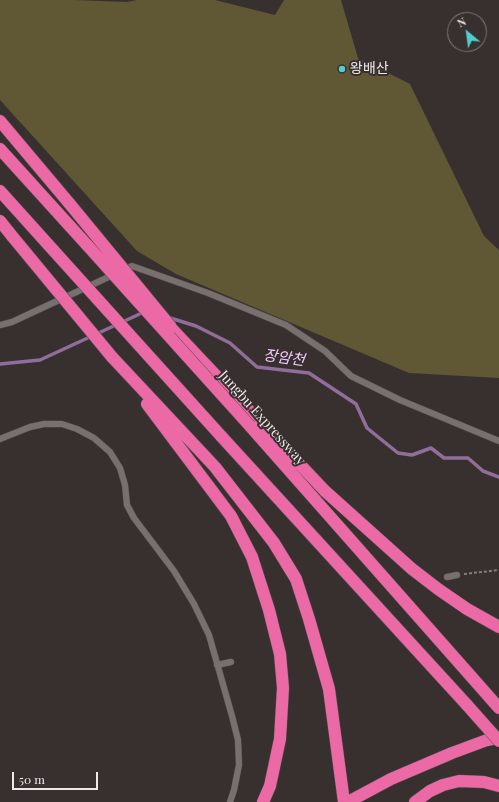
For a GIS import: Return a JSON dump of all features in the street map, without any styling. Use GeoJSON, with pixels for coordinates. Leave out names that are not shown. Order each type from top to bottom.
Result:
{"type":"FeatureCollection","features":[{"type":"Feature","properties":{"kind":"highway"},"geometry":{"type":"LineString","coordinates":[[0,122],[69,203],[173,330],[325,491],[412,569],[466,609],[499,627]]}},
{"type":"Feature","properties":{"kind":"highway","name":"Jungbu Expressway"},"geometry":{"type":"LineString","coordinates":[[0,149],[250,426],[496,706]]}},
{"type":"Feature","properties":{"kind":"highway"},"geometry":{"type":"LineString","coordinates":[[0,191],[499,741]]}},
{"type":"Feature","properties":{"kind":"highway"},"geometry":{"type":"LineString","coordinates":[[0,221],[112,357],[231,516],[252,556],[269,610],[280,654],[282,688],[280,739],[270,786],[263,802]]}},
{"type":"Feature","properties":{"kind":"highway"},"geometry":{"type":"LineString","coordinates":[[112,357],[215,466],[274,543],[296,579],[329,689],[344,802]]}},
{"type":"Feature","properties":{"kind":"highway"},"geometry":{"type":"LineString","coordinates":[[348,802],[391,779],[452,753],[487,740],[499,738]]}},
{"type":"Feature","properties":{"kind":"highway"},"geometry":{"type":"LineString","coordinates":[[415,802],[430,791],[443,785],[459,781],[484,782],[499,786]]}},
{"type":"Feature","properties":{"kind":"lane"},"geometry":{"type":"LineString","coordinates":[[0,325],[12,322],[132,266],[208,293],[286,325],[326,351],[351,376],[400,400],[499,441]]}},
{"type":"Feature","properties":{"kind":"lane"},"geometry":{"type":"LineString","coordinates":[[0,439],[30,427],[44,424],[62,424],[77,429],[94,438],[110,452],[120,468],[125,485],[127,504],[130,511],[174,571],[194,604],[209,635],[238,740],[239,765],[230,802]]}},
{"type":"Feature","properties":{"kind":"lane"},"geometry":{"type":"LineString","coordinates":[[447,577],[457,575]]}},
{"type":"Feature","properties":{"kind":"lane"},"geometry":{"type":"LineString","coordinates":[[217,666],[231,662]]}},
{"type":"Feature","properties":{"kind":"path"},"geometry":{"type":"LineString","coordinates":[[457,575],[499,570]]}},
{"type":"Feature","properties":{"kind":"shaded area"},"geometry":{"type":"Polygon","coordinates":[[[0,0],[127,2],[137,0],[215,0],[275,15],[284,0],[341,0],[358,58],[410,84],[484,236],[499,250],[499,378],[409,373],[176,274],[137,251],[0,100],[0,0]]]}},
{"type":"Feature","properties":{"kind":"waterway","name":"장암천"},"geometry":{"type":"LineString","coordinates":[[0,364],[40,360],[144,312]]}},
{"type":"Feature","properties":{"kind":"waterway","name":"장암천"},"geometry":{"type":"LineString","coordinates":[[167,317],[196,326],[230,343],[257,367],[309,373],[356,404],[367,428],[398,453],[412,455],[431,448],[444,458],[468,458],[483,471],[499,477]]}},
{"type":"Feature","properties":{"kind":"place","name":"왕배산"},"geometry":{"type":"Point","coordinates":[342,69]}}]}
